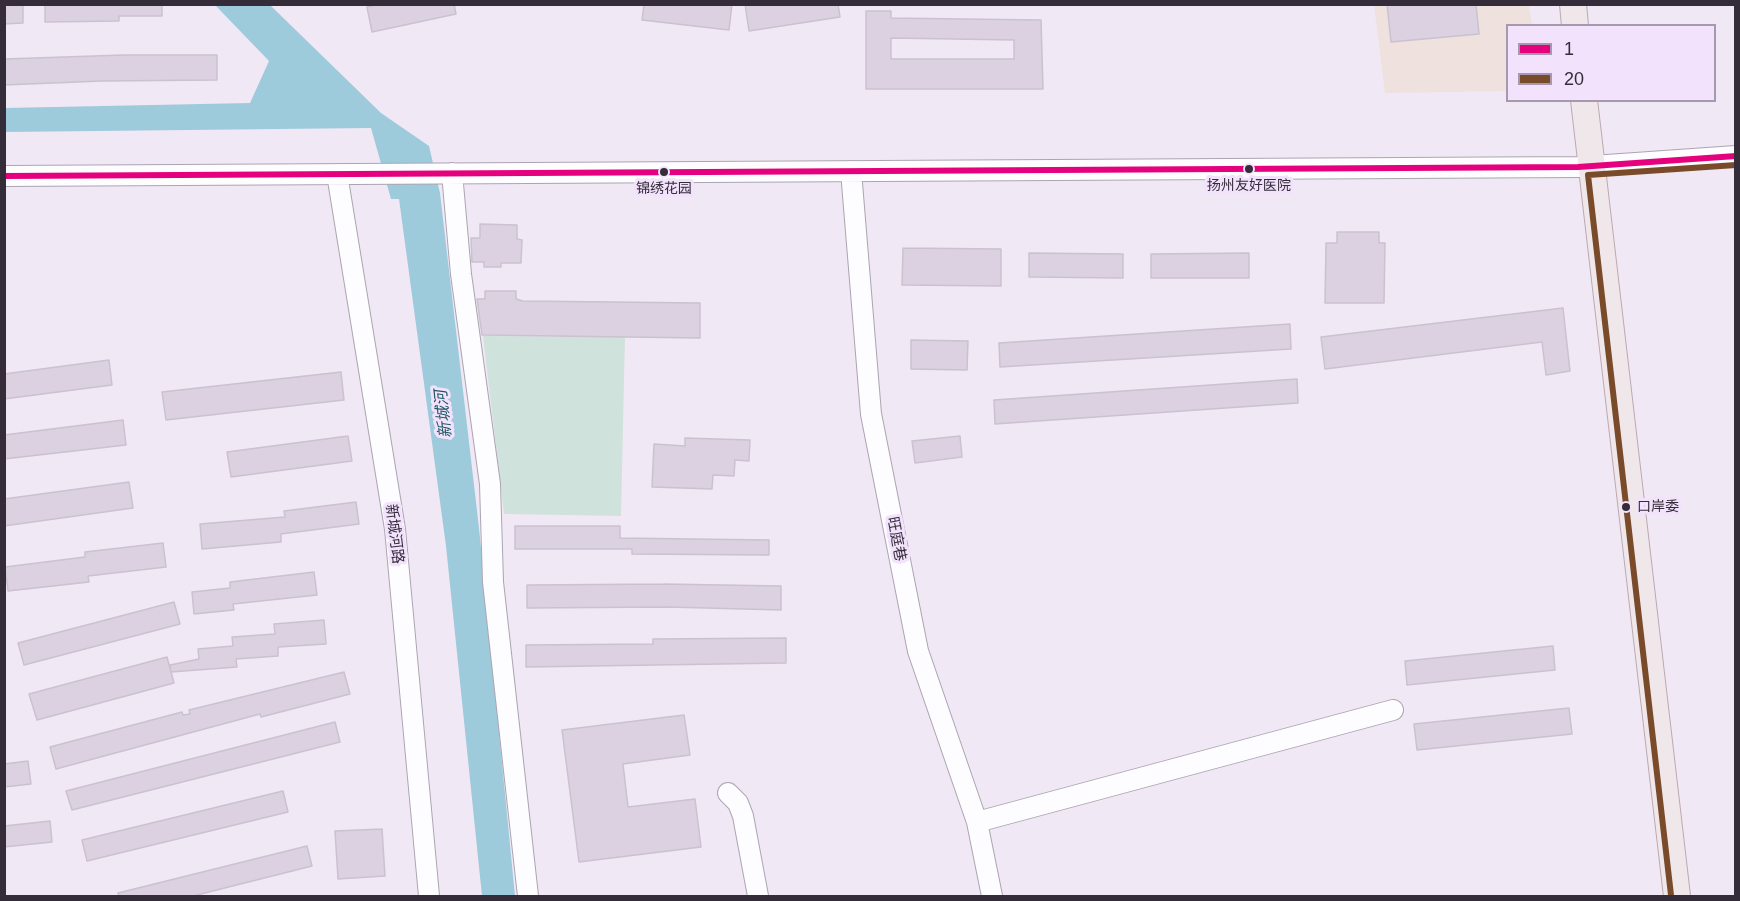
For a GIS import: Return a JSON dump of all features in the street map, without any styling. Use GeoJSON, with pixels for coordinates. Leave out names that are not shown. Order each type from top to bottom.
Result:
{"type":"FeatureCollection","features":[{"type":"Feature","properties":{"kind":"main road"},"geometry":{"type":"LineString","coordinates":[[1560,4],[1562,24]]}},
{"type":"Feature","properties":{"kind":"main road"},"geometry":{"type":"LineString","coordinates":[[1573,4],[1575,24]]}},
{"type":"Feature","properties":{"kind":"main road"},"geometry":{"type":"LineString","coordinates":[[1571,102],[1585,166],[1677,897]]}},
{"type":"Feature","properties":{"kind":"main road"},"geometry":{"type":"LineString","coordinates":[[1584,102],[1585,166],[1662,897]]}},
{"type":"Feature","properties":{"kind":"street"},"geometry":{"type":"LineString","coordinates":[[4,176],[1585,166],[1736,156]]}},
{"type":"Feature","properties":{"kind":"street","name":"旺庭巷"},"geometry":{"type":"LineString","coordinates":[[851,171],[871,414],[918,651],[977,822],[992,897]]}},
{"type":"Feature","properties":{"kind":"street"},"geometry":{"type":"LineString","coordinates":[[444,173],[461,274],[489,484],[493,582],[528,897]]}},
{"type":"Feature","properties":{"kind":"street","name":"新城河路"},"geometry":{"type":"LineString","coordinates":[[337,174],[395,529],[429,897]]}},
{"type":"Feature","properties":{"kind":"street"},"geometry":{"type":"LineString","coordinates":[[977,822],[1393,710]]}},
{"type":"Feature","properties":{"kind":"street"},"geometry":{"type":"LineString","coordinates":[[728,793],[738,803],[743,816],[756,896]]}},
{"type":"Feature","properties":{"kind":"shaded area"},"geometry":{"type":"Polygon","coordinates":[[[1374,5],[1529,5],[1532,24],[1506,24],[1506,91],[1385,93],[1374,5]]]}},
{"type":"Feature","properties":{"kind":"shaded area"},"geometry":{"type":"Polygon","coordinates":[[[483,336],[625,337],[621,516],[504,514],[483,336]]]}},
{"type":"Feature","properties":{"kind":"water","name":"新城河"},"geometry":{"type":"Polygon","coordinates":[[[215,5],[270,5],[381,113],[429,146],[440,193],[479,528],[515,896],[482,896],[446,546],[399,199],[391,199],[371,128],[5,132],[4,108],[250,103],[269,61],[215,5]]]}},
{"type":"Feature","properties":{"kind":"building"},"geometry":{"type":"Polygon","coordinates":[[[4,4],[23,4],[23,23],[4,24],[4,4]]]}},
{"type":"Feature","properties":{"kind":"building"},"geometry":{"type":"Polygon","coordinates":[[[45,4],[162,4],[162,16],[119,16],[119,21],[45,22],[45,4]]]}},
{"type":"Feature","properties":{"kind":"building"},"geometry":{"type":"Polygon","coordinates":[[[381,4],[454,4],[456,14],[372,32],[367,7],[381,4]]]}},
{"type":"Feature","properties":{"kind":"building"},"geometry":{"type":"Polygon","coordinates":[[[644,4],[732,4],[729,30],[642,20],[644,4]]]}},
{"type":"Feature","properties":{"kind":"building"},"geometry":{"type":"Polygon","coordinates":[[[745,4],[838,4],[840,17],[749,31],[745,4]]]}},
{"type":"Feature","properties":{"kind":"building"},"geometry":{"type":"Polygon","coordinates":[[[1387,4],[1476,4],[1479,34],[1391,42],[1387,4]]]}},
{"type":"Feature","properties":{"kind":"building"},"geometry":{"type":"Polygon","coordinates":[[[866,11],[891,11],[891,18],[1041,20],[1043,89],[866,89],[866,11]],[[891,38],[891,59],[1014,59],[1014,40],[891,38]]]}},
{"type":"Feature","properties":{"kind":"building"},"geometry":{"type":"Polygon","coordinates":[[[217,55],[217,80],[4,85],[4,59],[217,55]]]}},
{"type":"Feature","properties":{"kind":"building"},"geometry":{"type":"Polygon","coordinates":[[[480,224],[517,225],[517,239],[522,240],[521,263],[501,263],[501,267],[484,267],[484,262],[472,262],[471,238],[480,238],[480,224]]]}},
{"type":"Feature","properties":{"kind":"building"},"geometry":{"type":"Polygon","coordinates":[[[1337,232],[1379,232],[1379,243],[1385,243],[1384,303],[1325,303],[1326,243],[1337,243],[1337,232]]]}},
{"type":"Feature","properties":{"kind":"building"},"geometry":{"type":"Polygon","coordinates":[[[903,248],[1001,249],[1001,286],[902,285],[903,248]]]}},
{"type":"Feature","properties":{"kind":"building"},"geometry":{"type":"Polygon","coordinates":[[[1029,253],[1123,254],[1123,278],[1029,277],[1029,253]]]}},
{"type":"Feature","properties":{"kind":"building"},"geometry":{"type":"Polygon","coordinates":[[[1249,253],[1249,278],[1151,278],[1151,254],[1249,253]]]}},
{"type":"Feature","properties":{"kind":"building"},"geometry":{"type":"Polygon","coordinates":[[[485,291],[516,291],[516,299],[523,301],[700,303],[700,338],[482,335],[477,299],[485,299],[485,291]]]}},
{"type":"Feature","properties":{"kind":"building"},"geometry":{"type":"Polygon","coordinates":[[[1563,308],[1570,371],[1546,375],[1542,342],[1325,369],[1321,337],[1563,308]]]}},
{"type":"Feature","properties":{"kind":"building"},"geometry":{"type":"Polygon","coordinates":[[[1290,324],[1291,349],[1000,367],[999,343],[1290,324]]]}},
{"type":"Feature","properties":{"kind":"building"},"geometry":{"type":"Polygon","coordinates":[[[911,340],[968,341],[967,370],[911,369],[911,340]]]}},
{"type":"Feature","properties":{"kind":"building"},"geometry":{"type":"Polygon","coordinates":[[[109,360],[112,385],[4,399],[4,374],[109,360]]]}},
{"type":"Feature","properties":{"kind":"building"},"geometry":{"type":"Polygon","coordinates":[[[341,372],[344,400],[166,420],[162,392],[341,372]]]}},
{"type":"Feature","properties":{"kind":"building"},"geometry":{"type":"Polygon","coordinates":[[[1297,379],[1298,403],[995,424],[994,400],[1297,379]]]}},
{"type":"Feature","properties":{"kind":"building"},"geometry":{"type":"Polygon","coordinates":[[[123,420],[126,445],[4,459],[4,435],[123,420]]]}},
{"type":"Feature","properties":{"kind":"building"},"geometry":{"type":"Polygon","coordinates":[[[348,436],[352,461],[231,477],[227,452],[348,436]]]}},
{"type":"Feature","properties":{"kind":"building"},"geometry":{"type":"Polygon","coordinates":[[[960,436],[962,457],[915,463],[912,441],[960,436]]]}},
{"type":"Feature","properties":{"kind":"building"},"geometry":{"type":"Polygon","coordinates":[[[685,438],[750,440],[749,461],[735,460],[734,476],[713,475],[712,489],[652,487],[654,444],[685,446],[685,438]]]}},
{"type":"Feature","properties":{"kind":"building"},"geometry":{"type":"Polygon","coordinates":[[[129,482],[133,508],[4,526],[4,499],[129,482]]]}},
{"type":"Feature","properties":{"kind":"building"},"geometry":{"type":"Polygon","coordinates":[[[356,502],[359,524],[281,534],[281,542],[202,549],[200,524],[285,517],[284,511],[356,502]]]}},
{"type":"Feature","properties":{"kind":"building"},"geometry":{"type":"Polygon","coordinates":[[[515,526],[620,526],[620,538],[769,540],[769,555],[632,554],[632,549],[515,549],[515,526]]]}},
{"type":"Feature","properties":{"kind":"building"},"geometry":{"type":"Polygon","coordinates":[[[163,543],[166,567],[88,576],[89,582],[8,591],[5,567],[85,557],[85,552],[163,543]]]}},
{"type":"Feature","properties":{"kind":"building"},"geometry":{"type":"Polygon","coordinates":[[[314,572],[317,595],[233,604],[234,610],[194,614],[192,592],[230,588],[230,582],[314,572]]]}},
{"type":"Feature","properties":{"kind":"building"},"geometry":{"type":"Polygon","coordinates":[[[527,585],[781,586],[781,610],[668,607],[527,608],[527,585]]]}},
{"type":"Feature","properties":{"kind":"building"},"geometry":{"type":"Polygon","coordinates":[[[174,602],[180,624],[24,665],[18,643],[174,602]]]}},
{"type":"Feature","properties":{"kind":"building"},"geometry":{"type":"Polygon","coordinates":[[[324,620],[326,644],[278,647],[278,656],[236,659],[237,667],[171,672],[170,665],[199,659],[198,649],[233,646],[232,637],[275,634],[274,624],[324,620]]]}},
{"type":"Feature","properties":{"kind":"building"},"geometry":{"type":"Polygon","coordinates":[[[786,638],[786,663],[526,667],[526,645],[653,644],[653,639],[786,638]]]}},
{"type":"Feature","properties":{"kind":"building"},"geometry":{"type":"Polygon","coordinates":[[[1553,646],[1555,670],[1407,685],[1405,661],[1553,646]]]}},
{"type":"Feature","properties":{"kind":"building"},"geometry":{"type":"Polygon","coordinates":[[[167,657],[174,683],[37,720],[29,694],[167,657]]]}},
{"type":"Feature","properties":{"kind":"building"},"geometry":{"type":"Polygon","coordinates":[[[344,672],[350,694],[261,717],[260,714],[56,769],[50,747],[182,712],[183,715],[190,714],[189,710],[344,672]]]}},
{"type":"Feature","properties":{"kind":"building"},"geometry":{"type":"Polygon","coordinates":[[[1569,708],[1572,734],[1417,750],[1414,724],[1569,708]]]}},
{"type":"Feature","properties":{"kind":"building"},"geometry":{"type":"Polygon","coordinates":[[[684,715],[690,755],[623,764],[628,807],[695,799],[701,847],[579,862],[562,730],[684,715]]]}},
{"type":"Feature","properties":{"kind":"building"},"geometry":{"type":"Polygon","coordinates":[[[335,722],[340,742],[72,810],[66,791],[335,722]]]}},
{"type":"Feature","properties":{"kind":"building"},"geometry":{"type":"Polygon","coordinates":[[[28,761],[31,784],[4,787],[4,764],[28,761]]]}},
{"type":"Feature","properties":{"kind":"building"},"geometry":{"type":"Polygon","coordinates":[[[283,791],[288,812],[87,861],[82,840],[283,791]]]}},
{"type":"Feature","properties":{"kind":"building"},"geometry":{"type":"Polygon","coordinates":[[[50,821],[52,842],[4,847],[4,826],[50,821]]]}},
{"type":"Feature","properties":{"kind":"building"},"geometry":{"type":"Polygon","coordinates":[[[382,829],[385,876],[338,879],[335,831],[382,829]]]}},
{"type":"Feature","properties":{"kind":"building"},"geometry":{"type":"Polygon","coordinates":[[[307,846],[312,866],[189,897],[119,897],[118,893],[307,846]]]}},
{"type":"Feature","properties":{"kind":"transit line","name":"1"},"geometry":{"type":"LineString","coordinates":[[4,176],[1578,167],[1736,156]]}},
{"type":"Feature","properties":{"kind":"transit line","name":"20"},"geometry":{"type":"LineString","coordinates":[[1671,895],[1588,175],[1736,165]]}},
{"type":"Feature","properties":{"kind":"place","name":"扬州友好医院"},"geometry":{"type":"Point","coordinates":[1249,169]}},
{"type":"Feature","properties":{"kind":"place","name":"锦绣花园"},"geometry":{"type":"Point","coordinates":[664,172]}},
{"type":"Feature","properties":{"kind":"place","name":"口岸委"},"geometry":{"type":"Point","coordinates":[1626,507]}}]}
